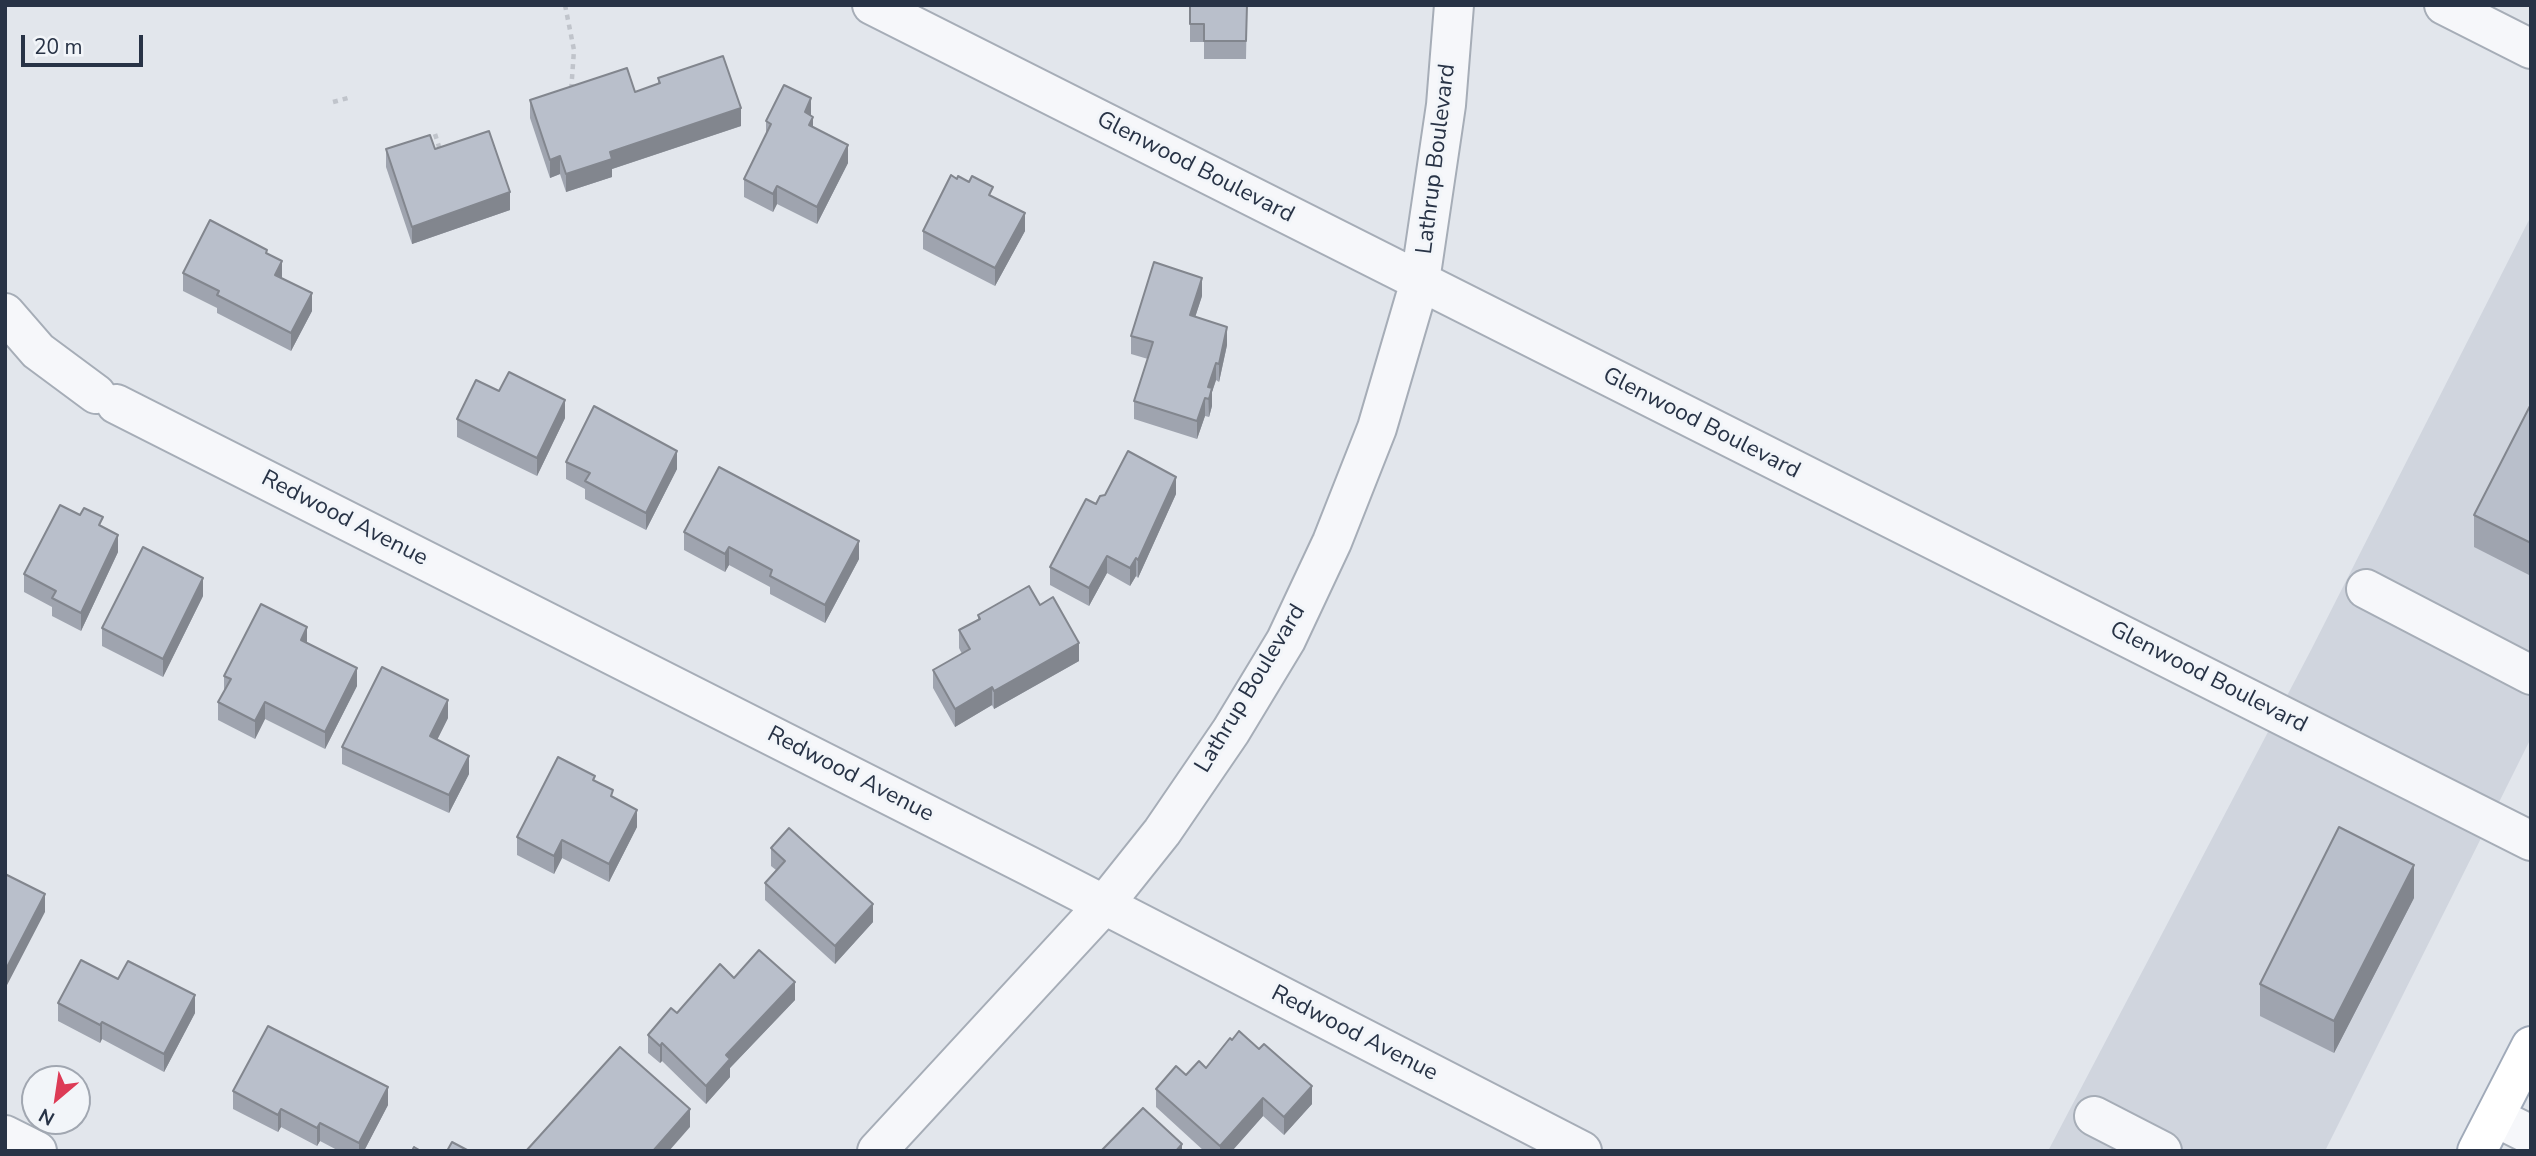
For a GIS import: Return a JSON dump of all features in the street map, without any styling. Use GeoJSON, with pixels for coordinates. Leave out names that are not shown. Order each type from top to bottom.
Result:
{"type":"FeatureCollection","features":[{"type":"Feature","properties":{"kind":"main road"},"geometry":{"type":"LineString","coordinates":[[2477,1151],[2531,1046]]}},
{"type":"Feature","properties":{"kind":"street","name":"Glenwood Boulevard"},"geometry":{"type":"LineString","coordinates":[[872,5],[2531,841]]}},
{"type":"Feature","properties":{"kind":"street","name":"Lathrup Boulevard"},"geometry":{"type":"LineString","coordinates":[[877,1151],[1103,906],[1162,832],[1231,731],[1286,640],[1332,542],[1377,428],[1420,281],[1440,156],[1454,5]]}},
{"type":"Feature","properties":{"kind":"street"},"geometry":{"type":"LineString","coordinates":[[2444,5],[2531,49]]}},
{"type":"Feature","properties":{"kind":"street","name":"Redwood Avenue"},"geometry":{"type":"LineString","coordinates":[[5,313],[38,351],[106,399],[1582,1151]]}},
{"type":"Feature","properties":{"kind":"street"},"geometry":{"type":"LineString","coordinates":[[2366,589],[2531,675]]}},
{"type":"Feature","properties":{"kind":"street"},"geometry":{"type":"LineString","coordinates":[[2094,1116],[2162,1151]]}},
{"type":"Feature","properties":{"kind":"street"},"geometry":{"type":"LineString","coordinates":[[2495,1117],[2531,1135]]}},
{"type":"Feature","properties":{"kind":"street"},"geometry":{"type":"LineString","coordinates":[[5,1135],[37,1151]]}},
{"type":"Feature","properties":{"kind":"path"},"geometry":{"type":"LineString","coordinates":[[565,5],[574,50],[570,81],[573,103]]}},
{"type":"Feature","properties":{"kind":"path"},"geometry":{"type":"LineString","coordinates":[[333,103],[348,97]]}},
{"type":"Feature","properties":{"kind":"path"},"geometry":{"type":"LineString","coordinates":[[435,134],[444,164]]}},
{"type":"Feature","properties":{"kind":"shaded area"},"geometry":{"type":"Polygon","coordinates":[[[2531,216],[2531,738],[2325,1151],[2048,1151],[2311,650],[2531,216]]]}},
{"type":"Feature","properties":{"kind":"building"},"geometry":{"type":"Polygon","coordinates":[[[1190,5],[1247,5],[1246,41],[1204,41],[1204,24],[1190,24],[1190,5]]]}},
{"type":"Feature","properties":{"kind":"building"},"geometry":{"type":"Polygon","coordinates":[[[723,56],[741,108],[610,152],[612,159],[566,174],[560,156],[550,160],[530,100],[627,68],[635,92],[660,83],[658,78],[723,56]]]}},
{"type":"Feature","properties":{"kind":"building"},"geometry":{"type":"Polygon","coordinates":[[[784,85],[811,98],[805,112],[813,117],[809,125],[848,145],[817,207],[777,186],[773,194],[744,179],[771,124],[766,121],[784,85]]]}},
{"type":"Feature","properties":{"kind":"building"},"geometry":{"type":"Polygon","coordinates":[[[489,131],[510,192],[412,227],[386,149],[430,135],[435,149],[489,131]]]}},
{"type":"Feature","properties":{"kind":"building"},"geometry":{"type":"Polygon","coordinates":[[[951,175],[969,182],[972,176],[993,187],[989,195],[1025,213],[995,268],[923,231],[951,175]]]}},
{"type":"Feature","properties":{"kind":"building"},"geometry":{"type":"Polygon","coordinates":[[[210,220],[267,250],[266,253],[282,261],[275,275],[312,293],[291,333],[217,295],[219,291],[183,273],[210,220]]]}},
{"type":"Feature","properties":{"kind":"building"},"geometry":{"type":"Polygon","coordinates":[[[1154,262],[1202,278],[1190,315],[1227,327],[1219,364],[1216,363],[1208,387],[1212,388],[1209,399],[1205,398],[1197,421],[1134,401],[1153,342],[1131,336],[1154,262]]]}},
{"type":"Feature","properties":{"kind":"building"},"geometry":{"type":"Polygon","coordinates":[[[509,372],[565,400],[537,458],[457,419],[476,380],[499,391],[509,372]]]}},
{"type":"Feature","properties":{"kind":"building"},"geometry":{"type":"Polygon","coordinates":[[[2531,404],[2531,543],[2474,515],[2531,404]]]}},
{"type":"Feature","properties":{"kind":"building"},"geometry":{"type":"Polygon","coordinates":[[[594,406],[677,451],[646,513],[585,481],[590,473],[566,462],[594,406]]]}},
{"type":"Feature","properties":{"kind":"building"},"geometry":{"type":"Polygon","coordinates":[[[1128,451],[1176,477],[1138,560],[1136,558],[1130,568],[1107,556],[1089,588],[1050,567],[1086,499],[1096,504],[1100,496],[1105,495],[1128,451]]]}},
{"type":"Feature","properties":{"kind":"building"},"geometry":{"type":"Polygon","coordinates":[[[719,467],[859,541],[825,605],[770,576],[772,570],[729,547],[725,554],[684,532],[719,467]]]}},
{"type":"Feature","properties":{"kind":"building"},"geometry":{"type":"Polygon","coordinates":[[[60,505],[80,515],[84,508],[103,517],[99,525],[118,535],[81,613],[52,598],[56,591],[24,574],[60,505]]]}},
{"type":"Feature","properties":{"kind":"building"},"geometry":{"type":"Polygon","coordinates":[[[143,547],[203,578],[163,659],[102,628],[143,547]]]}},
{"type":"Feature","properties":{"kind":"building"},"geometry":{"type":"Polygon","coordinates":[[[1029,586],[1040,605],[1053,597],[1079,643],[994,691],[992,687],[955,709],[933,670],[970,649],[959,630],[980,619],[978,615],[1029,586]]]}},
{"type":"Feature","properties":{"kind":"building"},"geometry":{"type":"Polygon","coordinates":[[[261,604],[307,627],[301,640],[357,668],[325,732],[265,702],[255,721],[218,702],[231,679],[224,676],[261,604]]]}},
{"type":"Feature","properties":{"kind":"building"},"geometry":{"type":"Polygon","coordinates":[[[382,667],[448,700],[430,736],[469,756],[449,795],[342,747],[382,667]]]}},
{"type":"Feature","properties":{"kind":"building"},"geometry":{"type":"Polygon","coordinates":[[[558,757],[595,776],[593,780],[613,790],[611,796],[637,810],[609,864],[562,840],[554,856],[517,837],[558,757]]]}},
{"type":"Feature","properties":{"kind":"building"},"geometry":{"type":"Polygon","coordinates":[[[2339,827],[2414,865],[2334,1021],[2260,984],[2339,827]]]}},
{"type":"Feature","properties":{"kind":"building"},"geometry":{"type":"Polygon","coordinates":[[[789,828],[873,904],[835,946],[765,883],[785,861],[771,848],[789,828]]]}},
{"type":"Feature","properties":{"kind":"building"},"geometry":{"type":"Polygon","coordinates":[[[5,874],[45,894],[5,971],[5,874]]]}},
{"type":"Feature","properties":{"kind":"building"},"geometry":{"type":"Polygon","coordinates":[[[759,950],[795,982],[726,1055],[730,1059],[706,1086],[662,1043],[660,1046],[648,1035],[671,1008],[677,1013],[720,964],[734,978],[759,950]]]}},
{"type":"Feature","properties":{"kind":"building"},"geometry":{"type":"Polygon","coordinates":[[[81,960],[118,979],[128,961],[195,995],[164,1054],[58,1003],[81,960]]]}},
{"type":"Feature","properties":{"kind":"building"},"geometry":{"type":"Polygon","coordinates":[[[268,1026],[388,1087],[359,1143],[320,1123],[317,1128],[281,1109],[278,1115],[233,1091],[268,1026]]]}},
{"type":"Feature","properties":{"kind":"building"},"geometry":{"type":"Polygon","coordinates":[[[1239,1031],[1259,1049],[1264,1044],[1312,1086],[1284,1117],[1263,1098],[1220,1146],[1156,1089],[1176,1066],[1186,1075],[1199,1061],[1206,1068],[1239,1031]]]}},
{"type":"Feature","properties":{"kind":"building"},"geometry":{"type":"Polygon","coordinates":[[[620,1047],[690,1109],[653,1151],[526,1151],[620,1047]]]}},
{"type":"Feature","properties":{"kind":"building"},"geometry":{"type":"Polygon","coordinates":[[[1143,1108],[1182,1144],[1176,1151],[1101,1151],[1143,1108]]]}},
{"type":"Feature","properties":{"kind":"building"},"geometry":{"type":"Polygon","coordinates":[[[452,1142],[469,1151],[447,1151],[452,1142]]]}}]}
